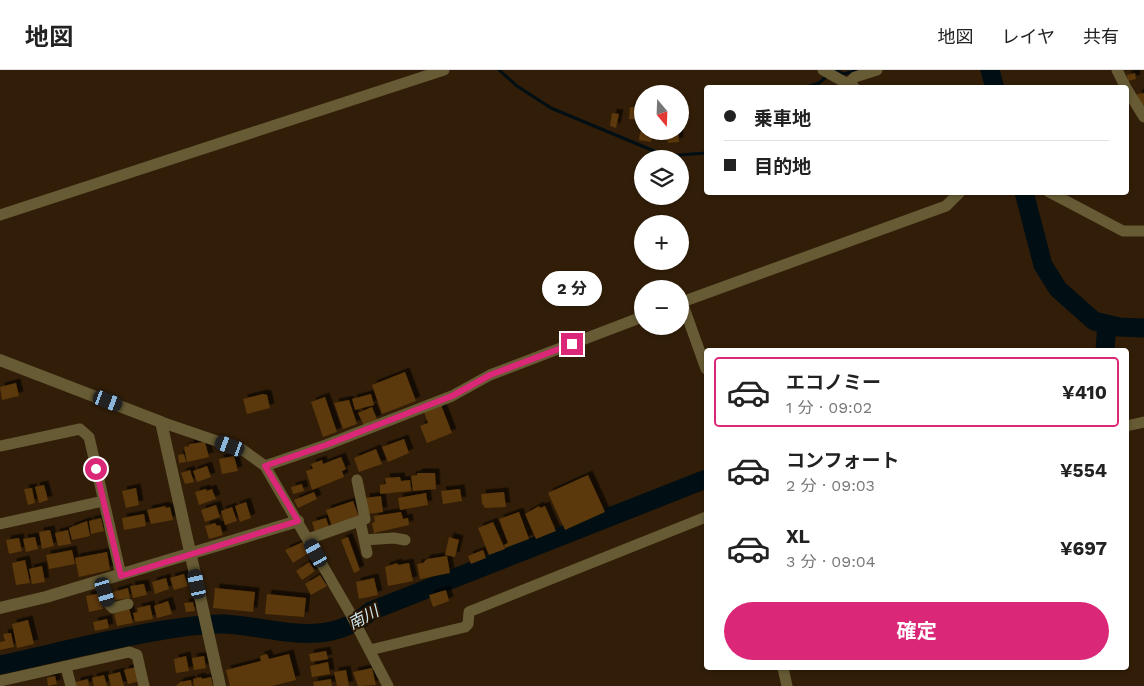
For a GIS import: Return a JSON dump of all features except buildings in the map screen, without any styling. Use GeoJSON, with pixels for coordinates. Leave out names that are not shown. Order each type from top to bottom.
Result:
{"type":"FeatureCollection","features":[{"type":"Feature","properties":{"kind":"street"},"geometry":{"type":"LineString","coordinates":[[0,215],[444,70]]}},
{"type":"Feature","properties":{"kind":"street"},"geometry":{"type":"LineString","coordinates":[[822,70],[850,85]]}},
{"type":"Feature","properties":{"kind":"street"},"geometry":{"type":"LineString","coordinates":[[852,85],[855,78],[877,70]]}},
{"type":"Feature","properties":{"kind":"street"},"geometry":{"type":"LineString","coordinates":[[1117,70],[1124,85]]}},
{"type":"Feature","properties":{"kind":"street"},"geometry":{"type":"LineString","coordinates":[[1129,93],[1144,117]]}},
{"type":"Feature","properties":{"kind":"street"},"geometry":{"type":"LineString","coordinates":[[689,299],[946,206],[957,195]]}},
{"type":"Feature","properties":{"kind":"street"},"geometry":{"type":"LineString","coordinates":[[1055,195],[1123,231],[1144,231]]}},
{"type":"Feature","properties":{"kind":"street"},"geometry":{"type":"LineString","coordinates":[[265,466],[326,445],[452,396],[490,375],[634,320]]}},
{"type":"Feature","properties":{"kind":"street"},"geometry":{"type":"LineString","coordinates":[[689,323],[704,364]]}},
{"type":"Feature","properties":{"kind":"street"},"geometry":{"type":"LineString","coordinates":[[0,360],[161,422],[243,450],[265,466],[349,611],[388,686]]}},
{"type":"Feature","properties":{"kind":"street"},"geometry":{"type":"LineString","coordinates":[[161,422],[220,686]]}},
{"type":"Feature","properties":{"kind":"street"},"geometry":{"type":"LineString","coordinates":[[1129,425],[1144,422]]}},
{"type":"Feature","properties":{"kind":"street"},"geometry":{"type":"LineString","coordinates":[[0,446],[82,429],[89,437],[121,576]]}},
{"type":"Feature","properties":{"kind":"street"},"geometry":{"type":"LineString","coordinates":[[308,539],[365,519],[357,480]]}},
{"type":"Feature","properties":{"kind":"street"},"geometry":{"type":"LineString","coordinates":[[0,524],[103,502]]}},
{"type":"Feature","properties":{"kind":"street"},"geometry":{"type":"LineString","coordinates":[[368,646],[465,627],[468,624],[469,612],[471,611],[704,518]]}},
{"type":"Feature","properties":{"kind":"street"},"geometry":{"type":"LineString","coordinates":[[0,608],[121,576],[298,521]]}},
{"type":"Feature","properties":{"kind":"street"},"geometry":{"type":"LineString","coordinates":[[360,521],[367,553]]}},
{"type":"Feature","properties":{"kind":"street"},"geometry":{"type":"LineString","coordinates":[[364,540],[394,538],[405,540]]}},
{"type":"Feature","properties":{"kind":"street"},"geometry":{"type":"LineString","coordinates":[[102,581],[109,604],[113,608],[128,604]]}},
{"type":"Feature","properties":{"kind":"street"},"geometry":{"type":"LineString","coordinates":[[0,681],[132,652],[136,656],[144,686]]}},
{"type":"Feature","properties":{"kind":"street"},"geometry":{"type":"LineString","coordinates":[[66,667],[71,686]]}},
{"type":"Feature","properties":{"kind":"street"},"geometry":{"type":"LineString","coordinates":[[783,670],[787,686]]}},
{"type":"Feature","properties":{"kind":"waterway"},"geometry":{"type":"LineString","coordinates":[[499,70],[517,86],[551,108],[666,156],[704,153]]}},
{"type":"Feature","properties":{"kind":"waterway"},"geometry":{"type":"LineString","coordinates":[[835,70],[844,74],[858,70]]}},
{"type":"Feature","properties":{"kind":"waterway"},"geometry":{"type":"LineString","coordinates":[[990,70],[994,85]]}},
{"type":"Feature","properties":{"kind":"waterway"},"geometry":{"type":"LineString","coordinates":[[813,85],[819,83],[827,76]]}},
{"type":"Feature","properties":{"kind":"waterway"},"geometry":{"type":"LineString","coordinates":[[1025,195],[1043,265],[1058,289],[1094,321],[1119,327],[1144,328]]}},
{"type":"Feature","properties":{"kind":"waterway","name":"南川"},"geometry":{"type":"LineString","coordinates":[[1105,348],[1107,324]]}},
{"type":"Feature","properties":{"kind":"waterway","name":"南川"},"geometry":{"type":"LineString","coordinates":[[0,665],[123,638],[202,625],[225,624],[301,633],[319,633],[336,630],[354,623],[371,611],[704,480]]}},
{"type":"Feature","properties":{"kind":"route"},"geometry":{"type":"LineString","coordinates":[[96,469],[121,576],[298,521],[265,466],[326,445],[452,396],[490,375],[572,344]]}}]}
